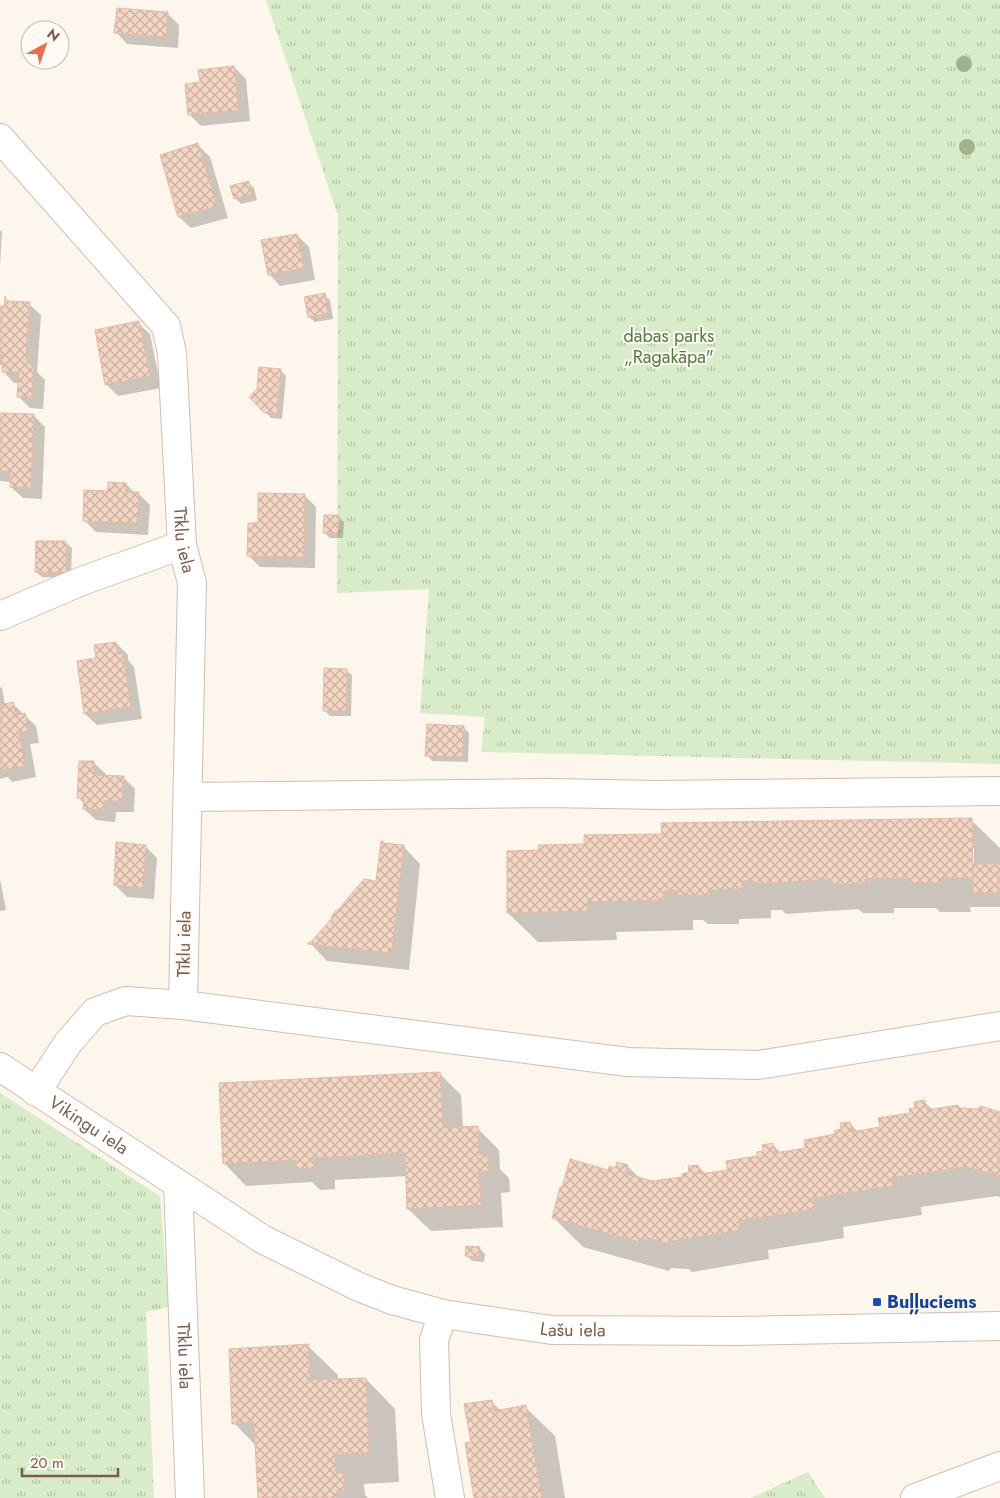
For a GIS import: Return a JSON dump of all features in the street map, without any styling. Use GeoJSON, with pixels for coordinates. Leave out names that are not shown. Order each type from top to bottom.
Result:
{"type":"FeatureCollection","features":[{"type":"Feature","properties":{"kind":"street","name":"Tīklu iela"},"geometry":{"type":"LineString","coordinates":[[0,138],[166,326],[172,353],[182,545],[192,583],[183,1005]]}},
{"type":"Feature","properties":{"kind":"street"},"geometry":{"type":"LineString","coordinates":[[0,616],[82,581],[182,545]]}},
{"type":"Feature","properties":{"kind":"street"},"geometry":{"type":"LineString","coordinates":[[188,797],[1000,791]]}},
{"type":"Feature","properties":{"kind":"street"},"geometry":{"type":"LineString","coordinates":[[36,1092],[68,1042],[95,1012],[126,1001],[183,1005],[628,1062],[678,1064],[758,1066],[1000,1026]]}},
{"type":"Feature","properties":{"kind":"street","name":"Vikingu iela"},"geometry":{"type":"LineString","coordinates":[[0,1067],[178,1184]]}},
{"type":"Feature","properties":{"kind":"street","name":"Tīklu iela"},"geometry":{"type":"LineString","coordinates":[[178,1184],[190,1498]]}},
{"type":"Feature","properties":{"kind":"street","name":"Lašu iela"},"geometry":{"type":"LineString","coordinates":[[178,1184],[262,1239],[359,1287],[392,1300],[442,1314],[552,1330],[739,1331],[1000,1326]]}},
{"type":"Feature","properties":{"kind":"street"},"geometry":{"type":"LineString","coordinates":[[442,1314],[434,1340],[436,1414],[450,1498]]}},
{"type":"Feature","properties":{"kind":"street"},"geometry":{"type":"LineString","coordinates":[[916,1498],[1000,1466]]}},
{"type":"Feature","properties":{"kind":"green space","name":"dabas parks „Ragakāpa\""},"geometry":{"type":"Polygon","coordinates":[[[266,0],[1000,0],[1000,764],[481,752],[485,717],[420,713],[429,589],[337,593],[338,216],[266,0]]]}},
{"type":"Feature","properties":{"kind":"green space"},"geometry":{"type":"Polygon","coordinates":[[[0,1093],[160,1196],[169,1307],[146,1312],[154,1498],[0,1498],[0,1093]]]}},
{"type":"Feature","properties":{"kind":"green space"},"geometry":{"type":"Polygon","coordinates":[[[808,1472],[825,1498],[751,1498],[808,1472]]]}},
{"type":"Feature","properties":{"kind":"building"},"geometry":{"type":"Polygon","coordinates":[[[117,8],[168,12],[166,37],[114,33],[117,8]]]}},
{"type":"Feature","properties":{"kind":"building"},"geometry":{"type":"Polygon","coordinates":[[[234,66],[239,110],[188,115],[185,84],[200,82],[198,70],[234,66]]]}},
{"type":"Feature","properties":{"kind":"building"},"geometry":{"type":"Polygon","coordinates":[[[198,143],[217,206],[178,217],[160,155],[198,143]]]}},
{"type":"Feature","properties":{"kind":"building"},"geometry":{"type":"Polygon","coordinates":[[[249,181],[252,194],[234,199],[230,186],[249,181]]]}},
{"type":"Feature","properties":{"kind":"building"},"geometry":{"type":"Polygon","coordinates":[[[297,234],[304,268],[268,275],[261,240],[297,234]]]}},
{"type":"Feature","properties":{"kind":"building"},"geometry":{"type":"Polygon","coordinates":[[[325,293],[328,314],[308,317],[304,297],[325,293]]]}},
{"type":"Feature","properties":{"kind":"building"},"geometry":{"type":"Polygon","coordinates":[[[5,296],[7,301],[30,302],[26,360],[34,367],[32,397],[17,397],[19,372],[2,372],[0,306],[4,306],[5,296]]]}},
{"type":"Feature","properties":{"kind":"building"},"geometry":{"type":"Polygon","coordinates":[[[139,321],[150,376],[105,385],[95,330],[139,321]]]}},
{"type":"Feature","properties":{"kind":"building"},"geometry":{"type":"Polygon","coordinates":[[[259,367],[281,369],[277,414],[264,413],[249,397],[257,389],[259,367]]]}},
{"type":"Feature","properties":{"kind":"building"},"geometry":{"type":"Polygon","coordinates":[[[0,413],[34,414],[31,488],[10,487],[10,471],[0,471],[0,413]]]}},
{"type":"Feature","properties":{"kind":"building"},"geometry":{"type":"Polygon","coordinates":[[[108,482],[126,483],[126,492],[139,492],[137,523],[83,521],[84,490],[108,491],[108,482]]]}},
{"type":"Feature","properties":{"kind":"building"},"geometry":{"type":"Polygon","coordinates":[[[258,493],[305,494],[304,557],[247,556],[248,523],[258,523],[258,493]]]}},
{"type":"Feature","properties":{"kind":"building"},"geometry":{"type":"Polygon","coordinates":[[[324,515],[339,515],[338,533],[323,533],[324,515]]]}},
{"type":"Feature","properties":{"kind":"building"},"geometry":{"type":"Polygon","coordinates":[[[36,541],[66,541],[66,573],[35,572],[36,541]]]}},
{"type":"Feature","properties":{"kind":"building"},"geometry":{"type":"Polygon","coordinates":[[[116,642],[118,654],[123,654],[131,707],[84,714],[77,661],[96,658],[94,645],[116,642]]]}},
{"type":"Feature","properties":{"kind":"building"},"geometry":{"type":"Polygon","coordinates":[[[324,668],[347,669],[346,711],[323,711],[324,668]]]}},
{"type":"Feature","properties":{"kind":"building"},"geometry":{"type":"Polygon","coordinates":[[[13,702],[16,715],[25,713],[28,731],[19,733],[25,766],[0,770],[0,705],[13,702]]]}},
{"type":"Feature","properties":{"kind":"building"},"geometry":{"type":"Polygon","coordinates":[[[427,724],[464,726],[463,757],[425,756],[427,724]]]}},
{"type":"Feature","properties":{"kind":"building"},"geometry":{"type":"Polygon","coordinates":[[[79,761],[94,761],[94,775],[124,776],[123,801],[104,801],[104,810],[83,809],[84,798],[77,798],[79,761]]]}},
{"type":"Feature","properties":{"kind":"building"},"geometry":{"type":"Polygon","coordinates":[[[972,818],[973,878],[941,878],[942,883],[909,883],[909,879],[865,879],[865,884],[832,884],[832,879],[755,884],[755,881],[742,881],[742,889],[710,890],[710,895],[677,895],[677,890],[664,891],[664,900],[587,902],[587,911],[507,913],[507,851],[539,850],[538,845],[584,844],[584,835],[662,834],[661,823],[972,818]]]}},
{"type":"Feature","properties":{"kind":"building"},"geometry":{"type":"Polygon","coordinates":[[[381,841],[383,843],[404,845],[392,953],[308,944],[364,879],[376,881],[381,841]]]}},
{"type":"Feature","properties":{"kind":"building"},"geometry":{"type":"Polygon","coordinates":[[[116,842],[146,845],[143,888],[114,885],[116,842]]]}},
{"type":"Feature","properties":{"kind":"building"},"geometry":{"type":"Polygon","coordinates":[[[973,864],[1000,864],[1000,893],[973,893],[973,864]]]}},
{"type":"Feature","properties":{"kind":"building"},"geometry":{"type":"Polygon","coordinates":[[[440,1072],[443,1128],[478,1126],[479,1155],[488,1154],[489,1171],[479,1171],[481,1205],[407,1209],[405,1153],[313,1158],[314,1168],[296,1169],[296,1160],[223,1164],[219,1083],[440,1072]]]}},
{"type":"Feature","properties":{"kind":"building"},"geometry":{"type":"Polygon","coordinates":[[[925,1100],[927,1110],[958,1105],[959,1108],[978,1109],[980,1106],[1000,1112],[1000,1176],[966,1167],[892,1178],[893,1186],[814,1198],[815,1209],[739,1221],[740,1230],[662,1243],[659,1240],[641,1239],[639,1242],[552,1218],[570,1159],[608,1170],[609,1166],[615,1168],[617,1162],[628,1165],[625,1174],[653,1181],[682,1177],[682,1174],[689,1172],[688,1166],[698,1165],[700,1174],[728,1170],[726,1161],[757,1156],[757,1152],[763,1151],[762,1145],[773,1143],[775,1153],[805,1148],[804,1140],[835,1134],[834,1131],[841,1129],[840,1123],[850,1122],[852,1132],[880,1127],[878,1118],[910,1113],[909,1109],[915,1108],[914,1102],[925,1100]]]}},
{"type":"Feature","properties":{"kind":"building"},"geometry":{"type":"Polygon","coordinates":[[[466,1246],[480,1247],[479,1257],[465,1256],[466,1246]]]}},
{"type":"Feature","properties":{"kind":"building"},"geometry":{"type":"Polygon","coordinates":[[[309,1344],[310,1380],[366,1378],[369,1453],[335,1455],[336,1473],[344,1473],[345,1490],[337,1490],[337,1498],[258,1498],[254,1423],[232,1424],[229,1349],[309,1344]]]}},
{"type":"Feature","properties":{"kind":"building"},"geometry":{"type":"Polygon","coordinates":[[[492,1400],[494,1411],[526,1405],[542,1498],[474,1498],[465,1443],[471,1442],[464,1404],[492,1400]]]}},
{"type":"Feature","properties":{"kind":"place","name":"Buļļuciems"},"geometry":{"type":"Point","coordinates":[877,1302]}}]}
